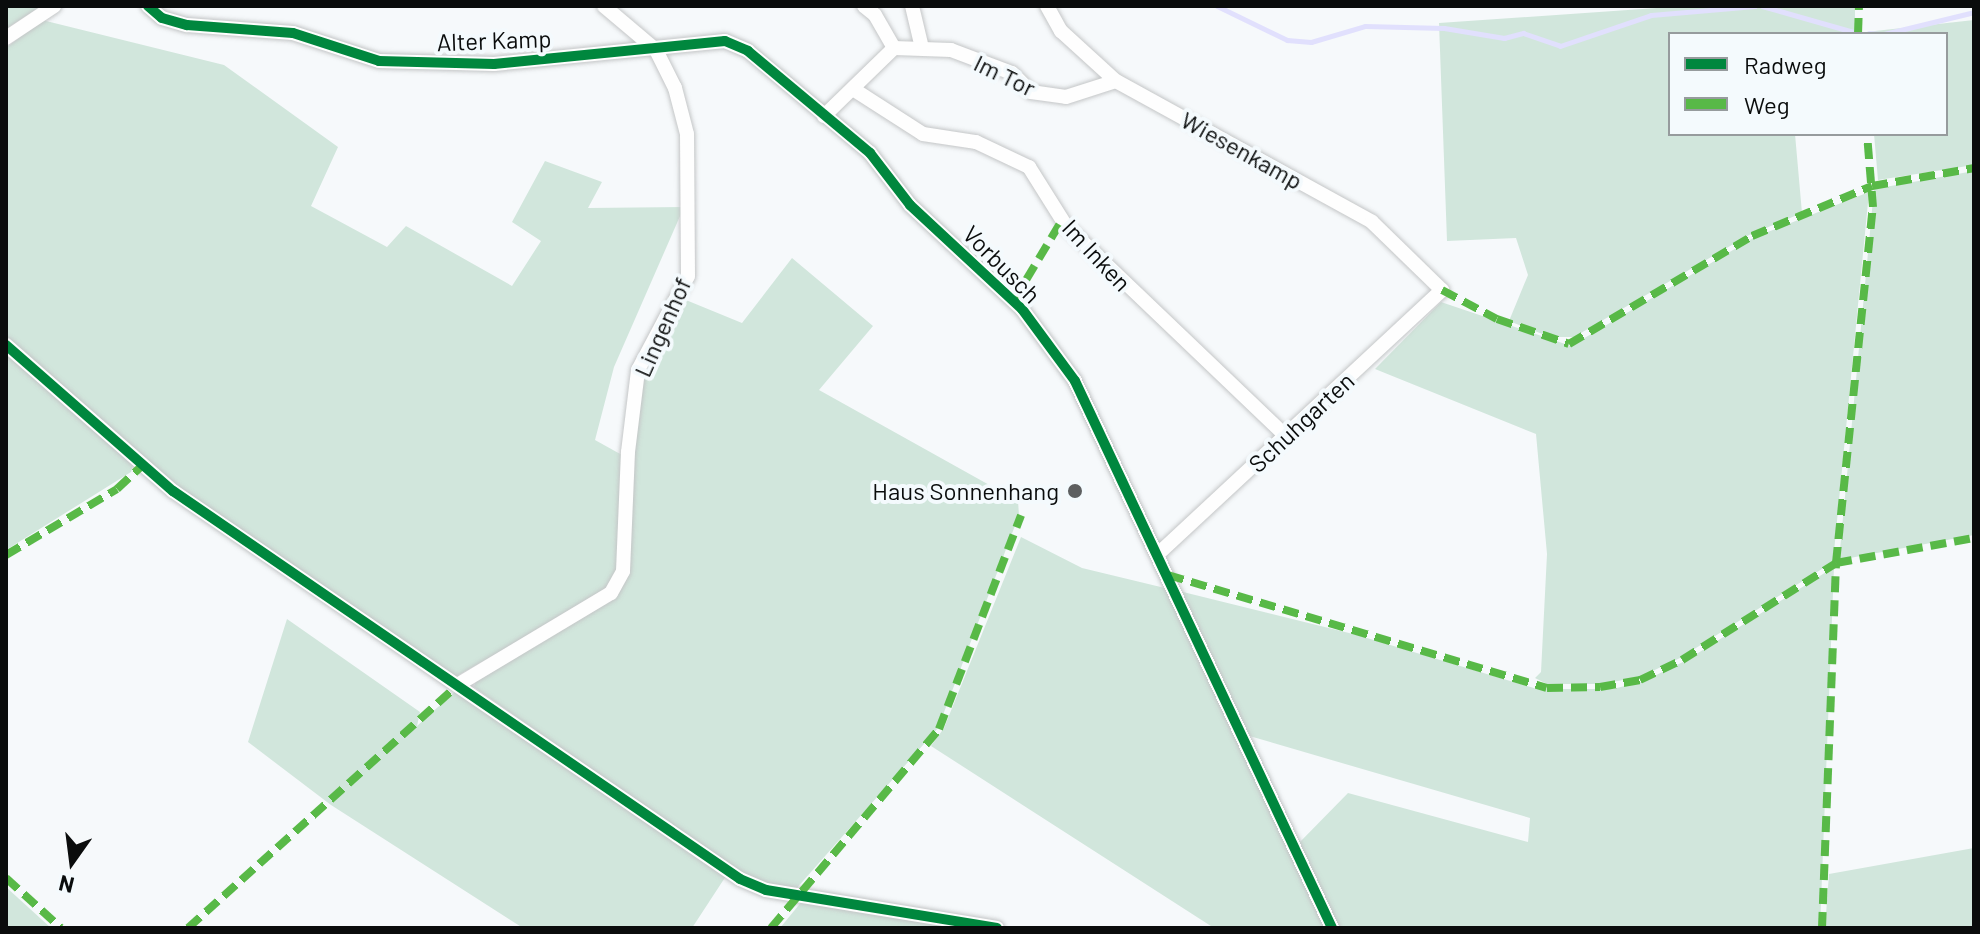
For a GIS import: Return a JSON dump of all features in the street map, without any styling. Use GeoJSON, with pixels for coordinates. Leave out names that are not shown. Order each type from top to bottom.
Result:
{"type":"FeatureCollection","features":[{"type":"Feature","properties":{"kind":"street"},"geometry":{"type":"LineString","coordinates":[[6,38],[54,6]]}},
{"type":"Feature","properties":{"kind":"street","name":"Alter Kamp"},"geometry":{"type":"LineString","coordinates":[[148,6],[162,18],[187,25],[293,33],[379,61],[494,64],[725,41],[748,51],[824,116]]}},
{"type":"Feature","properties":{"kind":"street","name":"Lingenhof"},"geometry":{"type":"LineString","coordinates":[[459,684],[611,593],[623,571],[628,452],[638,370],[688,276],[687,134],[675,88],[656,50],[604,6]]}},
{"type":"Feature","properties":{"kind":"street"},"geometry":{"type":"LineString","coordinates":[[824,116],[894,48],[875,15],[864,6]]}},
{"type":"Feature","properties":{"kind":"street"},"geometry":{"type":"LineString","coordinates":[[912,6],[922,48]]}},
{"type":"Feature","properties":{"kind":"street","name":"Wiesenkamp"},"geometry":{"type":"LineString","coordinates":[[1047,6],[1061,31],[1116,81],[1372,222],[1442,290]]}},
{"type":"Feature","properties":{"kind":"street","name":"Im Tor"},"geometry":{"type":"LineString","coordinates":[[894,48],[951,50],[1012,73],[1031,92],[1066,97],[1116,81]]}},
{"type":"Feature","properties":{"kind":"street","name":"Im Inken"},"geometry":{"type":"LineString","coordinates":[[853,89],[923,134],[976,142],[1029,167],[1066,226],[1286,436]]}},
{"type":"Feature","properties":{"kind":"street","name":"Vorbusch"},"geometry":{"type":"LineString","coordinates":[[824,116],[870,153],[910,205],[1022,309],[1075,381],[1159,553],[1332,928]]}},
{"type":"Feature","properties":{"kind":"street","name":"Schuhgarten"},"geometry":{"type":"LineString","coordinates":[[1159,553],[1442,290]]}},
{"type":"Feature","properties":{"kind":"street"},"geometry":{"type":"LineString","coordinates":[[6,345],[173,491],[740,879],[766,890],[997,928]]}},
{"type":"Feature","properties":{"kind":"green space"},"geometry":{"type":"Polygon","coordinates":[[[6,6],[41,6],[6,29],[6,6]]]}},
{"type":"Feature","properties":{"kind":"green space"},"geometry":{"type":"Polygon","coordinates":[[[1685,6],[1855,6],[1855,32],[1668,32],[1668,136],[1795,136],[1802,213],[1749,235],[1574,337],[1550,337],[1509,321],[1528,275],[1516,238],[1447,241],[1439,23],[1685,6]]]}},
{"type":"Feature","properties":{"kind":"green space"},"geometry":{"type":"Polygon","coordinates":[[[42,20],[224,65],[338,147],[311,206],[387,247],[406,226],[512,286],[541,241],[512,222],[545,161],[602,182],[588,208],[684,207],[614,367],[595,440],[622,455],[620,570],[607,591],[455,677],[175,487],[6,338],[6,48],[42,20]]]}},
{"type":"Feature","properties":{"kind":"green space"},"geometry":{"type":"Polygon","coordinates":[[[1974,20],[1974,165],[1878,180],[1874,136],[1948,136],[1948,32],[1866,32],[1974,20]]]}},
{"type":"Feature","properties":{"kind":"green space"},"geometry":{"type":"Polygon","coordinates":[[[1974,171],[1974,535],[1839,560],[1874,189],[1974,171]]]}},
{"type":"Feature","properties":{"kind":"green space"},"geometry":{"type":"Polygon","coordinates":[[[1869,192],[1833,562],[1680,658],[1640,677],[1601,684],[1547,684],[1535,678],[1541,672],[1547,554],[1536,434],[1375,369],[1441,302],[1571,346],[1755,237],[1869,192]]]}},
{"type":"Feature","properties":{"kind":"green space"},"geometry":{"type":"Polygon","coordinates":[[[792,258],[873,326],[819,390],[1018,501],[1019,515],[938,728],[796,889],[750,880],[474,687],[476,681],[614,593],[642,370],[681,298],[742,323],[792,258]]]}},
{"type":"Feature","properties":{"kind":"green space"},"geometry":{"type":"Polygon","coordinates":[[[6,350],[133,465],[131,472],[6,550],[6,350]]]}},
{"type":"Feature","properties":{"kind":"green space"},"geometry":{"type":"Polygon","coordinates":[[[1021,537],[1082,568],[1169,589],[1327,928],[1214,928],[931,746],[944,728],[1021,537]]]}},
{"type":"Feature","properties":{"kind":"green space"},"geometry":{"type":"Polygon","coordinates":[[[1834,567],[1820,928],[1339,928],[1298,844],[1348,793],[1528,842],[1530,818],[1246,735],[1179,591],[1357,635],[1537,689],[1613,689],[1644,681],[1687,660],[1834,567]]]}},
{"type":"Feature","properties":{"kind":"green space"},"geometry":{"type":"Polygon","coordinates":[[[287,619],[420,712],[417,726],[459,688],[726,876],[692,928],[523,928],[331,805],[248,742],[287,619]]]}},
{"type":"Feature","properties":{"kind":"green space"},"geometry":{"type":"Polygon","coordinates":[[[1974,848],[1974,928],[1825,928],[1829,874],[1974,848]]]}},
{"type":"Feature","properties":{"kind":"green space"},"geometry":{"type":"Polygon","coordinates":[[[6,887],[51,928],[6,928],[6,887]]]}},
{"type":"Feature","properties":{"kind":"green space"},"geometry":{"type":"Polygon","coordinates":[[[803,900],[953,918],[1007,928],[780,928],[803,900]]]}},
{"type":"Feature","properties":{"kind":"waterway"},"geometry":{"type":"LineString","coordinates":[[1217,6],[1287,40],[1311,42],[1365,26],[1444,28],[1504,38],[1523,33],[1560,46],[1651,15],[1755,6]]}},
{"type":"Feature","properties":{"kind":"waterway"},"geometry":{"type":"LineString","coordinates":[[1762,6],[1853,32]]}},
{"type":"Feature","properties":{"kind":"waterway"},"geometry":{"type":"LineString","coordinates":[[1892,32],[1974,12]]}},
{"type":"Feature","properties":{"kind":"marked path"},"geometry":{"type":"LineString","coordinates":[[1858,32],[1859,6]]}},
{"type":"Feature","properties":{"kind":"marked path"},"geometry":{"type":"LineString","coordinates":[[1822,928],[1836,563],[1873,207],[1867,136]]}},
{"type":"Feature","properties":{"kind":"marked path"},"geometry":{"type":"LineString","coordinates":[[1442,290],[1497,319],[1569,344],[1752,236],[1872,186],[1974,168]]}},
{"type":"Feature","properties":{"kind":"marked path"},"geometry":{"type":"LineString","coordinates":[[1014,300],[1062,220]]}},
{"type":"Feature","properties":{"kind":"marked path"},"geometry":{"type":"LineString","coordinates":[[6,555],[117,489],[141,467]]}},
{"type":"Feature","properties":{"kind":"marked path"},"geometry":{"type":"LineString","coordinates":[[771,928],[939,729],[1021,515]]}},
{"type":"Feature","properties":{"kind":"marked path"},"geometry":{"type":"LineString","coordinates":[[1168,575],[1547,688],[1600,687],[1640,680],[1682,660],[1836,563],[1974,538]]}},
{"type":"Feature","properties":{"kind":"marked path"},"geometry":{"type":"LineString","coordinates":[[188,928],[459,684]]}},
{"type":"Feature","properties":{"kind":"marked path"},"geometry":{"type":"LineString","coordinates":[[6,878],[61,928]]}},
{"type":"Feature","properties":{"kind":"cycle path"},"geometry":{"type":"LineString","coordinates":[[148,6],[162,18],[187,25],[293,33],[379,61],[494,64],[725,41],[748,51],[870,153],[910,205],[1022,309],[1075,381],[1332,928]]}},
{"type":"Feature","properties":{"kind":"cycle path"},"geometry":{"type":"LineString","coordinates":[[6,345],[173,491],[740,879],[766,890],[997,928]]}},
{"type":"Feature","properties":{"kind":"place","name":"Haus Sonnenhang"},"geometry":{"type":"Point","coordinates":[1075,491]}}]}
